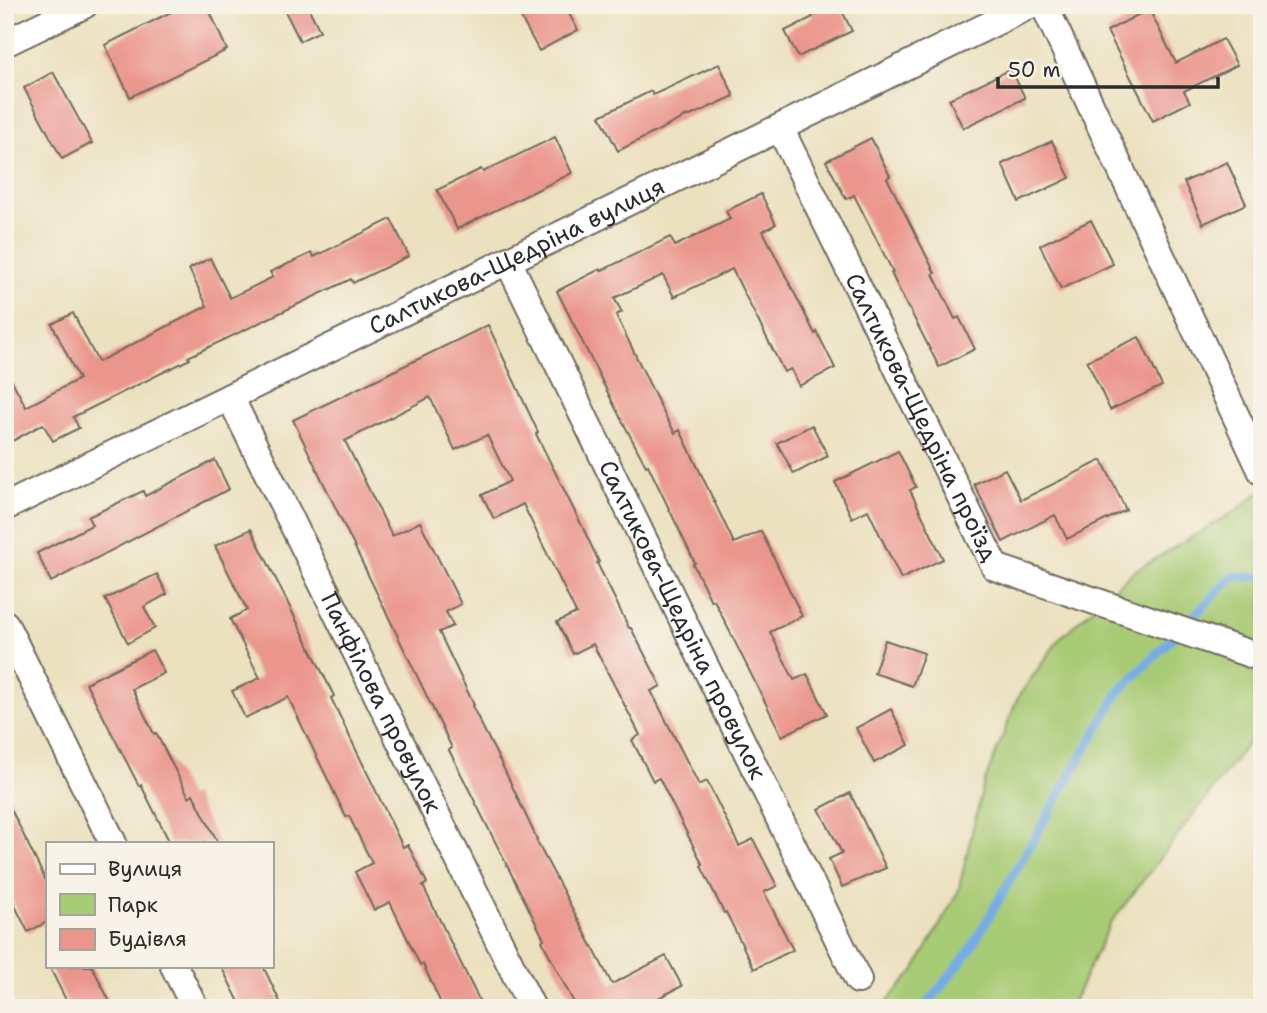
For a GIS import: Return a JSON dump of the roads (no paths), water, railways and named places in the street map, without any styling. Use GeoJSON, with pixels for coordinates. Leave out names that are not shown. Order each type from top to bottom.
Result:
{"type":"FeatureCollection","features":[{"type":"Feature","properties":{"kind":"street"},"geometry":{"type":"LineString","coordinates":[[5,43],[84,5]]}},
{"type":"Feature","properties":{"kind":"street","name":"Салтикова-Щедріна вулиця"},"geometry":{"type":"LineString","coordinates":[[5,507],[1030,5]]}},
{"type":"Feature","properties":{"kind":"street"},"geometry":{"type":"LineString","coordinates":[[1044,5],[1262,472]]}},
{"type":"Feature","properties":{"kind":"street","name":"Салтикова-Щедріна проїзд"},"geometry":{"type":"LineString","coordinates":[[780,128],[995,567],[1262,658]]}},
{"type":"Feature","properties":{"kind":"street","name":"Салтикова-Щедріна провулок"},"geometry":{"type":"LineString","coordinates":[[508,261],[858,980]]}},
{"type":"Feature","properties":{"kind":"street","name":"Панфілова провулок"},"geometry":{"type":"LineString","coordinates":[[230,397],[532,1008]]}},
{"type":"Feature","properties":{"kind":"street"},"geometry":{"type":"LineString","coordinates":[[5,624],[113,842]]}},
{"type":"Feature","properties":{"kind":"street"},"geometry":{"type":"LineString","coordinates":[[175,968],[195,1008]]}},
{"type":"Feature","properties":{"kind":"waterway"},"geometry":{"type":"LineString","coordinates":[[924,1008],[968,953],[1119,692],[1233,576],[1262,577]]}}]}
